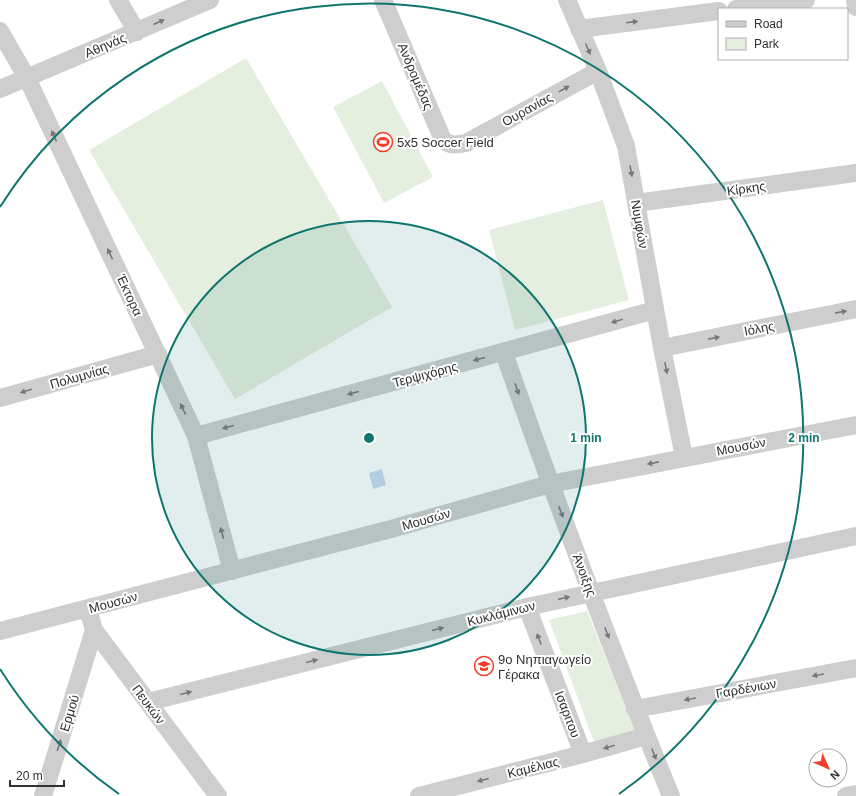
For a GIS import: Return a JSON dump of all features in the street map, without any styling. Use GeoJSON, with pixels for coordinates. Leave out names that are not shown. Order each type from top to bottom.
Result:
{"type":"FeatureCollection","features":[{"type":"Feature","properties":{"kind":"street"},"geometry":{"type":"LineString","coordinates":[[118,0],[138,32]]}},
{"type":"Feature","properties":{"kind":"street","name":"Αθηνάς"},"geometry":{"type":"LineString","coordinates":[[0,90],[210,0]]}},
{"type":"Feature","properties":{"kind":"street","name":"Ανδρομέδας"},"geometry":{"type":"LineString","coordinates":[[383,0],[443,140],[455,145]]}},
{"type":"Feature","properties":{"kind":"street","name":"Νυμφών"},"geometry":{"type":"LineString","coordinates":[[567,0],[598,71],[626,146],[662,348],[684,457]]}},
{"type":"Feature","properties":{"kind":"street"},"geometry":{"type":"LineString","coordinates":[[744,8],[806,0]]}},
{"type":"Feature","properties":{"kind":"street"},"geometry":{"type":"LineString","coordinates":[[855,0],[856,7]]}},
{"type":"Feature","properties":{"kind":"street"},"geometry":{"type":"LineString","coordinates":[[579,29],[718,11]]}},
{"type":"Feature","properties":{"kind":"street","name":"Έκτορα"},"geometry":{"type":"LineString","coordinates":[[0,31],[27,78],[196,436],[232,571]]}},
{"type":"Feature","properties":{"kind":"street","name":"Ουρανίας"},"geometry":{"type":"LineString","coordinates":[[455,145],[466,142],[598,71]]}},
{"type":"Feature","properties":{"kind":"street","name":"Κίρκης"},"geometry":{"type":"LineString","coordinates":[[636,203],[856,173]]}},
{"type":"Feature","properties":{"kind":"street","name":"Ιόλης"},"geometry":{"type":"LineString","coordinates":[[662,348],[856,309]]}},
{"type":"Feature","properties":{"kind":"street","name":"Τερψιχόρης"},"geometry":{"type":"LineString","coordinates":[[196,436],[504,353],[655,310]]}},
{"type":"Feature","properties":{"kind":"street","name":"Άνοιξης"},"geometry":{"type":"LineString","coordinates":[[504,353],[550,484],[635,709],[671,796]]}},
{"type":"Feature","properties":{"kind":"street","name":"Πολυμνίας"},"geometry":{"type":"LineString","coordinates":[[0,398],[158,354]]}},
{"type":"Feature","properties":{"kind":"street","name":"Μουσών"},"geometry":{"type":"LineString","coordinates":[[0,631],[232,571],[550,484],[856,425]]}},
{"type":"Feature","properties":{"kind":"street","name":"Κυκλάμινων"},"geometry":{"type":"LineString","coordinates":[[148,702],[527,607],[856,536]]}},
{"type":"Feature","properties":{"kind":"street","name":"Ισαριτου"},"geometry":{"type":"LineString","coordinates":[[527,607],[583,754]]}},
{"type":"Feature","properties":{"kind":"street","name":"Πευκών"},"geometry":{"type":"LineString","coordinates":[[88,609],[94,630],[218,796]]}},
{"type":"Feature","properties":{"kind":"street","name":"Ερμού"},"geometry":{"type":"LineString","coordinates":[[43,796],[94,630]]}},
{"type":"Feature","properties":{"kind":"street","name":"Γαρδένιων"},"geometry":{"type":"LineString","coordinates":[[635,709],[856,668]]}},
{"type":"Feature","properties":{"kind":"street","name":"Καμέλιας"},"geometry":{"type":"LineString","coordinates":[[419,796],[583,754],[646,736]]}},
{"type":"Feature","properties":{"kind":"street"},"geometry":{"type":"LineString","coordinates":[[846,796],[856,794]]}},
{"type":"Feature","properties":{"kind":"green space"},"geometry":{"type":"Polygon","coordinates":[[[246,58],[392,307],[235,399],[89,150],[246,58]]]}},
{"type":"Feature","properties":{"kind":"green space","name":"5x5 Soccer Field"},"geometry":{"type":"Polygon","coordinates":[[[382,81],[433,177],[384,203],[333,107],[382,81]]]}},
{"type":"Feature","properties":{"kind":"green space"},"geometry":{"type":"Polygon","coordinates":[[[603,200],[629,300],[515,330],[489,230],[603,200]]]}},
{"type":"Feature","properties":{"kind":"green space"},"geometry":{"type":"Polygon","coordinates":[[[587,611],[635,731],[594,742],[549,620],[587,611]]]}},
{"type":"Feature","properties":{"kind":"water"},"geometry":{"type":"Polygon","coordinates":[[[382,469],[386,485],[373,489],[369,473],[382,469]]]}},
{"type":"Feature","properties":{"kind":"place","name":"5x5 Soccer Field"},"geometry":{"type":"Point","coordinates":[383,142]}},
{"type":"Feature","properties":{"kind":"place","name":"9ο Νηπιαγωγείο Γέρακα"},"geometry":{"type":"Point","coordinates":[484,666]}}]}
